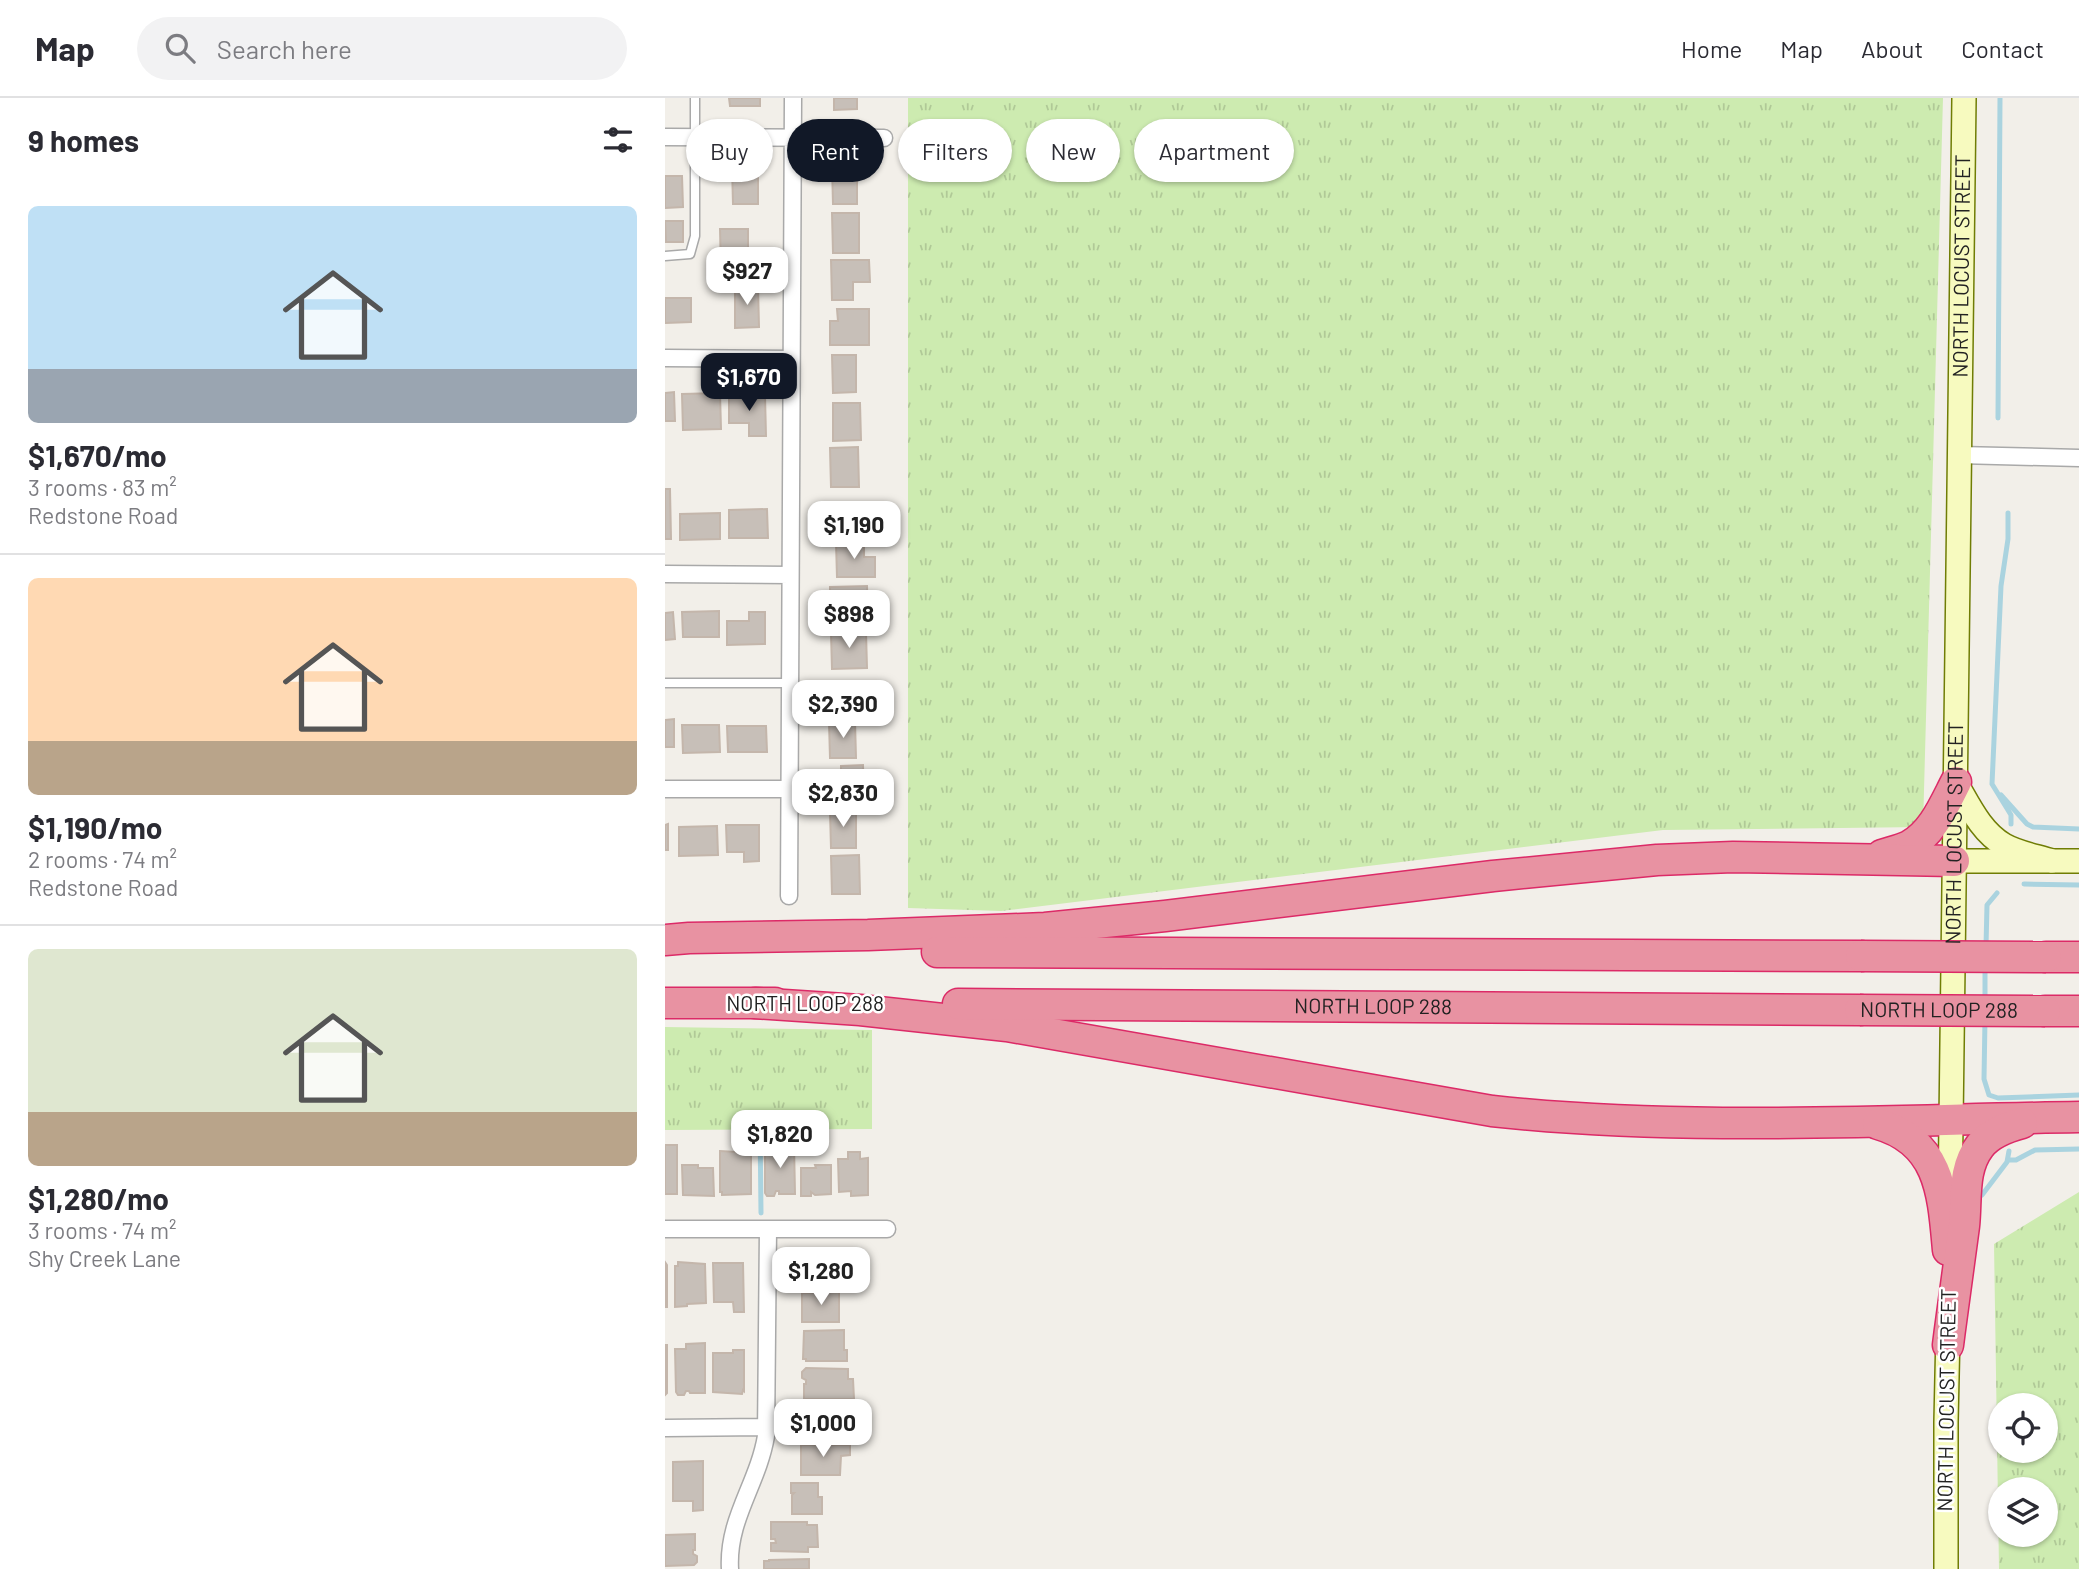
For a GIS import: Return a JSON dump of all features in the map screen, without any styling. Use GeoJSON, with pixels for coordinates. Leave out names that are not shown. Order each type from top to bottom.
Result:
{"type":"FeatureCollection","features":[{"type":"Feature","properties":{"kind":"highway"},"geometry":{"type":"LineString","coordinates":[[1869,859],[1908,846],[1920,839],[1937,817],[1956,782]]}},
{"type":"Feature","properties":{"kind":"highway"},"geometry":{"type":"LineString","coordinates":[[665,940],[1045,928],[1493,876],[1733,857],[1954,861]]}},
{"type":"Feature","properties":{"kind":"highway"},"geometry":{"type":"LineString","coordinates":[[665,950],[2079,957]]}},
{"type":"Feature","properties":{"kind":"highway","name":"NORTH LOOP 288"},"geometry":{"type":"LineString","coordinates":[[665,1003],[2079,1011]]}},
{"type":"Feature","properties":{"kind":"highway"},"geometry":{"type":"LineString","coordinates":[[755,1003],[860,1010],[1007,1026],[1492,1111],[1533,1115],[1674,1121],[2074,1117]]}},
{"type":"Feature","properties":{"kind":"highway"},"geometry":{"type":"LineString","coordinates":[[1948,1345],[1965,1220],[1966,1187],[1972,1159],[1980,1146],[1991,1136],[2008,1127],[2036,1120],[2074,1117]]}},
{"type":"Feature","properties":{"kind":"highway"},"geometry":{"type":"LineString","coordinates":[[1867,1121],[1895,1129],[1910,1139],[1930,1163],[1939,1179],[1944,1203],[1949,1256]]}},
{"type":"Feature","properties":{"kind":"main road","name":"NORTH LOCUST STREET"},"geometry":{"type":"LineString","coordinates":[[1946,1569],[1964,98]]}},
{"type":"Feature","properties":{"kind":"main road"},"geometry":{"type":"LineString","coordinates":[[1956,782],[1976,817],[1994,838],[2017,851],[2052,861]]}},
{"type":"Feature","properties":{"kind":"main road"},"geometry":{"type":"LineString","coordinates":[[1954,861],[2079,861]]}},
{"type":"Feature","properties":{"kind":"street"},"geometry":{"type":"LineString","coordinates":[[792,119],[793,98]]}},
{"type":"Feature","properties":{"kind":"street"},"geometry":{"type":"LineString","coordinates":[[665,137],[686,138]]}},
{"type":"Feature","properties":{"kind":"street"},"geometry":{"type":"LineString","coordinates":[[789,896],[792,182]]}},
{"type":"Feature","properties":{"kind":"street"},"geometry":{"type":"LineString","coordinates":[[665,358],[791,359]]}},
{"type":"Feature","properties":{"kind":"street"},"geometry":{"type":"LineString","coordinates":[[1959,455],[2079,458]]}},
{"type":"Feature","properties":{"kind":"street"},"geometry":{"type":"LineString","coordinates":[[665,574],[790,575]]}},
{"type":"Feature","properties":{"kind":"street"},"geometry":{"type":"LineString","coordinates":[[665,789],[790,789]]}},
{"type":"Feature","properties":{"kind":"street"},"geometry":{"type":"LineString","coordinates":[[665,1229],[887,1229]]}},
{"type":"Feature","properties":{"kind":"street"},"geometry":{"type":"LineString","coordinates":[[730,1569],[733,1529],[760,1465],[767,1427],[768,1229]]}},
{"type":"Feature","properties":{"kind":"street"},"geometry":{"type":"LineString","coordinates":[[665,1427],[767,1427]]}},
{"type":"Feature","properties":{"kind":"lane"},"geometry":{"type":"LineString","coordinates":[[695,98],[695,119]]}},
{"type":"Feature","properties":{"kind":"lane"},"geometry":{"type":"LineString","coordinates":[[665,256],[690,254],[695,236],[695,182]]}},
{"type":"Feature","properties":{"kind":"lane"},"geometry":{"type":"LineString","coordinates":[[665,683],[790,683]]}},
{"type":"Feature","properties":{"kind":"green space"},"geometry":{"type":"Polygon","coordinates":[[[908,98],[1943,98],[1923,827],[1663,830],[1001,911],[908,908],[908,182],[1012,182],[1012,119],[908,119],[908,98]]]}},
{"type":"Feature","properties":{"kind":"green space"},"geometry":{"type":"Polygon","coordinates":[[[665,1027],[872,1030],[872,1129],[665,1130],[665,1027]]]}},
{"type":"Feature","properties":{"kind":"green space"},"geometry":{"type":"Polygon","coordinates":[[[2079,1192],[2079,1569],[1999,1569],[1999,1547],[2058,1547],[2058,1477],[1998,1477],[1997,1463],[2058,1463],[2058,1393],[1996,1393],[1994,1244],[2079,1192]]]}},
{"type":"Feature","properties":{"kind":"building"},"geometry":{"type":"Polygon","coordinates":[[[729,98],[760,98],[760,106],[730,106],[729,98]]]}},
{"type":"Feature","properties":{"kind":"building"},"geometry":{"type":"Polygon","coordinates":[[[834,98],[857,98],[857,109],[834,110],[834,98]]]}},
{"type":"Feature","properties":{"kind":"building"},"geometry":{"type":"Polygon","coordinates":[[[665,176],[682,176],[683,207],[665,208],[665,176]]]}},
{"type":"Feature","properties":{"kind":"building"},"geometry":{"type":"Polygon","coordinates":[[[732,182],[758,182],[758,204],[733,204],[732,182]]]}},
{"type":"Feature","properties":{"kind":"building"},"geometry":{"type":"Polygon","coordinates":[[[832,182],[857,182],[857,204],[833,204],[832,182]]]}},
{"type":"Feature","properties":{"kind":"building"},"geometry":{"type":"Polygon","coordinates":[[[832,213],[859,213],[859,253],[833,253],[832,213]]]}},
{"type":"Feature","properties":{"kind":"building"},"geometry":{"type":"Polygon","coordinates":[[[665,221],[683,221],[683,242],[666,242],[665,221]]]}},
{"type":"Feature","properties":{"kind":"building"},"geometry":{"type":"Polygon","coordinates":[[[720,229],[748,229],[748,250],[760,250],[760,268],[721,269],[720,229]]]}},
{"type":"Feature","properties":{"kind":"building"},"geometry":{"type":"Polygon","coordinates":[[[831,260],[869,260],[870,282],[853,282],[853,300],[832,300],[831,260]]]}},
{"type":"Feature","properties":{"kind":"building"},"geometry":{"type":"Polygon","coordinates":[[[758,286],[759,327],[735,328],[735,287],[758,286]]]}},
{"type":"Feature","properties":{"kind":"building"},"geometry":{"type":"Polygon","coordinates":[[[665,298],[691,298],[691,322],[665,323],[665,298]]]}},
{"type":"Feature","properties":{"kind":"building"},"geometry":{"type":"Polygon","coordinates":[[[837,309],[869,309],[869,345],[830,345],[830,321],[838,321],[837,309]]]}},
{"type":"Feature","properties":{"kind":"building"},"geometry":{"type":"Polygon","coordinates":[[[832,355],[856,355],[856,392],[833,393],[832,355]]]}},
{"type":"Feature","properties":{"kind":"building"},"geometry":{"type":"Polygon","coordinates":[[[674,392],[675,421],[665,421],[665,393],[674,392]]]}},
{"type":"Feature","properties":{"kind":"building"},"geometry":{"type":"Polygon","coordinates":[[[720,393],[721,429],[683,430],[682,394],[720,393]]]}},
{"type":"Feature","properties":{"kind":"building"},"geometry":{"type":"Polygon","coordinates":[[[765,395],[766,436],[749,436],[749,423],[729,423],[729,396],[765,395]]]}},
{"type":"Feature","properties":{"kind":"building"},"geometry":{"type":"Polygon","coordinates":[[[833,403],[860,403],[861,440],[833,441],[833,403]]]}},
{"type":"Feature","properties":{"kind":"building"},"geometry":{"type":"Polygon","coordinates":[[[858,447],[859,487],[831,487],[830,448],[858,447]]]}},
{"type":"Feature","properties":{"kind":"building"},"geometry":{"type":"Polygon","coordinates":[[[665,489],[670,489],[671,539],[665,539],[665,489]]]}},
{"type":"Feature","properties":{"kind":"building"},"geometry":{"type":"Polygon","coordinates":[[[767,509],[768,538],[729,538],[729,510],[767,509]]]}},
{"type":"Feature","properties":{"kind":"building"},"geometry":{"type":"Polygon","coordinates":[[[720,513],[720,539],[680,540],[680,514],[720,513]]]}},
{"type":"Feature","properties":{"kind":"building"},"geometry":{"type":"Polygon","coordinates":[[[864,541],[864,557],[875,557],[875,577],[837,577],[836,542],[864,541]]]}},
{"type":"Feature","properties":{"kind":"building"},"geometry":{"type":"Polygon","coordinates":[[[867,586],[868,624],[831,624],[830,587],[867,586]]]}},
{"type":"Feature","properties":{"kind":"building"},"geometry":{"type":"Polygon","coordinates":[[[719,611],[719,637],[683,637],[682,612],[719,611]]]}},
{"type":"Feature","properties":{"kind":"building"},"geometry":{"type":"Polygon","coordinates":[[[673,612],[675,639],[665,640],[665,613],[673,612]]]}},
{"type":"Feature","properties":{"kind":"building"},"geometry":{"type":"Polygon","coordinates":[[[749,612],[765,612],[765,644],[727,645],[727,621],[749,621],[749,612]]]}},
{"type":"Feature","properties":{"kind":"building"},"geometry":{"type":"Polygon","coordinates":[[[866,632],[867,668],[832,669],[831,633],[866,632]]]}},
{"type":"Feature","properties":{"kind":"building"},"geometry":{"type":"Polygon","coordinates":[[[830,682],[855,682],[856,713],[831,714],[830,682]]]}},
{"type":"Feature","properties":{"kind":"building"},"geometry":{"type":"Polygon","coordinates":[[[674,719],[674,747],[665,747],[665,720],[674,719]]]}},
{"type":"Feature","properties":{"kind":"building"},"geometry":{"type":"Polygon","coordinates":[[[855,721],[856,758],[830,758],[829,722],[855,721]]]}},
{"type":"Feature","properties":{"kind":"building"},"geometry":{"type":"Polygon","coordinates":[[[682,725],[719,725],[720,752],[683,753],[682,725]]]}},
{"type":"Feature","properties":{"kind":"building"},"geometry":{"type":"Polygon","coordinates":[[[727,726],[766,726],[767,752],[728,752],[727,726]]]}},
{"type":"Feature","properties":{"kind":"building"},"geometry":{"type":"Polygon","coordinates":[[[863,765],[864,803],[830,804],[830,786],[841,786],[841,766],[863,765]]]}},
{"type":"Feature","properties":{"kind":"building"},"geometry":{"type":"Polygon","coordinates":[[[830,811],[856,811],[856,848],[831,848],[830,811]]]}},
{"type":"Feature","properties":{"kind":"building"},"geometry":{"type":"Polygon","coordinates":[[[668,824],[668,850],[665,850],[665,825],[668,824]]]}},
{"type":"Feature","properties":{"kind":"building"},"geometry":{"type":"Polygon","coordinates":[[[726,825],[759,825],[759,861],[744,862],[744,852],[727,852],[726,825]]]}},
{"type":"Feature","properties":{"kind":"building"},"geometry":{"type":"Polygon","coordinates":[[[717,826],[718,855],[679,856],[679,827],[717,826]]]}},
{"type":"Feature","properties":{"kind":"building"},"geometry":{"type":"Polygon","coordinates":[[[859,855],[860,894],[832,894],[831,856],[859,855]]]}},
{"type":"Feature","properties":{"kind":"building"},"geometry":{"type":"Polygon","coordinates":[[[794,1144],[795,1194],[779,1194],[779,1191],[776,1191],[774,1196],[767,1196],[765,1149],[774,1149],[774,1145],[794,1144]]]}},
{"type":"Feature","properties":{"kind":"building"},"geometry":{"type":"Polygon","coordinates":[[[665,1145],[677,1145],[677,1194],[665,1194],[665,1145]]]}},
{"type":"Feature","properties":{"kind":"building"},"geometry":{"type":"Polygon","coordinates":[[[720,1151],[751,1153],[751,1194],[722,1195],[720,1151]]]}},
{"type":"Feature","properties":{"kind":"building"},"geometry":{"type":"Polygon","coordinates":[[[848,1152],[860,1152],[860,1159],[868,1158],[868,1195],[851,1196],[851,1191],[839,1192],[838,1159],[848,1159],[848,1152]]]}},
{"type":"Feature","properties":{"kind":"building"},"geometry":{"type":"Polygon","coordinates":[[[682,1165],[713,1168],[714,1196],[683,1195],[682,1165]]]}},
{"type":"Feature","properties":{"kind":"building"},"geometry":{"type":"Polygon","coordinates":[[[815,1165],[831,1165],[831,1194],[815,1195],[811,1192],[811,1196],[801,1196],[801,1168],[816,1168],[815,1165]]]}},
{"type":"Feature","properties":{"kind":"building"},"geometry":{"type":"Polygon","coordinates":[[[803,1254],[853,1254],[853,1264],[843,1264],[843,1285],[803,1285],[803,1254]]]}},
{"type":"Feature","properties":{"kind":"building"},"geometry":{"type":"Polygon","coordinates":[[[665,1262],[667,1265],[667,1307],[665,1307],[665,1262]]]}},
{"type":"Feature","properties":{"kind":"building"},"geometry":{"type":"Polygon","coordinates":[[[678,1262],[705,1264],[706,1303],[675,1307],[675,1266],[678,1266],[678,1262]]]}},
{"type":"Feature","properties":{"kind":"building"},"geometry":{"type":"Polygon","coordinates":[[[713,1263],[743,1263],[744,1312],[734,1312],[733,1302],[714,1302],[713,1263]]]}},
{"type":"Feature","properties":{"kind":"building"},"geometry":{"type":"Polygon","coordinates":[[[839,1292],[839,1322],[802,1322],[802,1293],[839,1292]]]}},
{"type":"Feature","properties":{"kind":"building"},"geometry":{"type":"Polygon","coordinates":[[[844,1330],[847,1361],[803,1359],[804,1331],[844,1330]]]}},
{"type":"Feature","properties":{"kind":"building"},"geometry":{"type":"Polygon","coordinates":[[[705,1343],[705,1393],[686,1391],[684,1395],[678,1395],[675,1349],[686,1349],[686,1344],[705,1343]]]}},
{"type":"Feature","properties":{"kind":"building"},"geometry":{"type":"Polygon","coordinates":[[[665,1345],[667,1393],[665,1395],[665,1345]]]}},
{"type":"Feature","properties":{"kind":"building"},"geometry":{"type":"Polygon","coordinates":[[[733,1350],[744,1350],[744,1391],[742,1394],[713,1392],[713,1353],[733,1353],[733,1350]]]}},
{"type":"Feature","properties":{"kind":"building"},"geometry":{"type":"Polygon","coordinates":[[[806,1368],[848,1369],[848,1379],[853,1379],[854,1399],[804,1399],[806,1380],[802,1378],[802,1372],[806,1368]]]}},
{"type":"Feature","properties":{"kind":"building"},"geometry":{"type":"Polygon","coordinates":[[[806,1406],[848,1407],[847,1419],[844,1419],[844,1438],[804,1437],[802,1409],[806,1409],[806,1406]]]}},
{"type":"Feature","properties":{"kind":"building"},"geometry":{"type":"Polygon","coordinates":[[[801,1445],[850,1445],[850,1455],[841,1456],[840,1475],[801,1475],[801,1445]]]}},
{"type":"Feature","properties":{"kind":"building"},"geometry":{"type":"Polygon","coordinates":[[[703,1461],[703,1510],[693,1511],[693,1501],[673,1501],[673,1462],[703,1461]]]}},
{"type":"Feature","properties":{"kind":"building"},"geometry":{"type":"Polygon","coordinates":[[[791,1483],[818,1483],[818,1497],[822,1497],[822,1514],[792,1514],[794,1493],[791,1493],[791,1483]]]}},
{"type":"Feature","properties":{"kind":"building"},"geometry":{"type":"Polygon","coordinates":[[[771,1522],[807,1522],[807,1525],[817,1525],[818,1547],[808,1547],[808,1552],[771,1551],[771,1543],[776,1543],[775,1539],[771,1539],[771,1522]]]}},
{"type":"Feature","properties":{"kind":"building"},"geometry":{"type":"Polygon","coordinates":[[[695,1534],[693,1554],[697,1556],[697,1562],[694,1565],[665,1566],[665,1535],[695,1534]]]}},
{"type":"Feature","properties":{"kind":"building"},"geometry":{"type":"Polygon","coordinates":[[[809,1559],[809,1569],[764,1569],[764,1561],[809,1559]]]}},
{"type":"Feature","properties":{"kind":"waterway"},"geometry":{"type":"LineString","coordinates":[[1998,418],[2000,98]]}},
{"type":"Feature","properties":{"kind":"waterway"},"geometry":{"type":"LineString","coordinates":[[2008,513],[2008,539],[2001,586],[1992,784],[2011,815],[2011,824]]}},
{"type":"Feature","properties":{"kind":"waterway"},"geometry":{"type":"LineString","coordinates":[[2001,795],[2027,824],[2033,827],[2079,829]]}},
{"type":"Feature","properties":{"kind":"waterway"},"geometry":{"type":"LineString","coordinates":[[2024,884],[2079,885]]}},
{"type":"Feature","properties":{"kind":"waterway"},"geometry":{"type":"LineString","coordinates":[[1986,946],[1987,905],[1997,893]]}},
{"type":"Feature","properties":{"kind":"waterway"},"geometry":{"type":"LineString","coordinates":[[1985,966],[1985,1002]]}},
{"type":"Feature","properties":{"kind":"waterway"},"geometry":{"type":"LineString","coordinates":[[1985,1019],[1984,1079],[1989,1095],[1998,1098],[2079,1095]]}},
{"type":"Feature","properties":{"kind":"waterway"},"geometry":{"type":"LineString","coordinates":[[760,1124],[761,1213]]}},
{"type":"Feature","properties":{"kind":"waterway"},"geometry":{"type":"LineString","coordinates":[[2008,1160],[2016,1160],[2035,1150],[2079,1149]]}},
{"type":"Feature","properties":{"kind":"waterway"},"geometry":{"type":"LineString","coordinates":[[1982,1195],[2007,1162],[2009,1151]]}}]}
